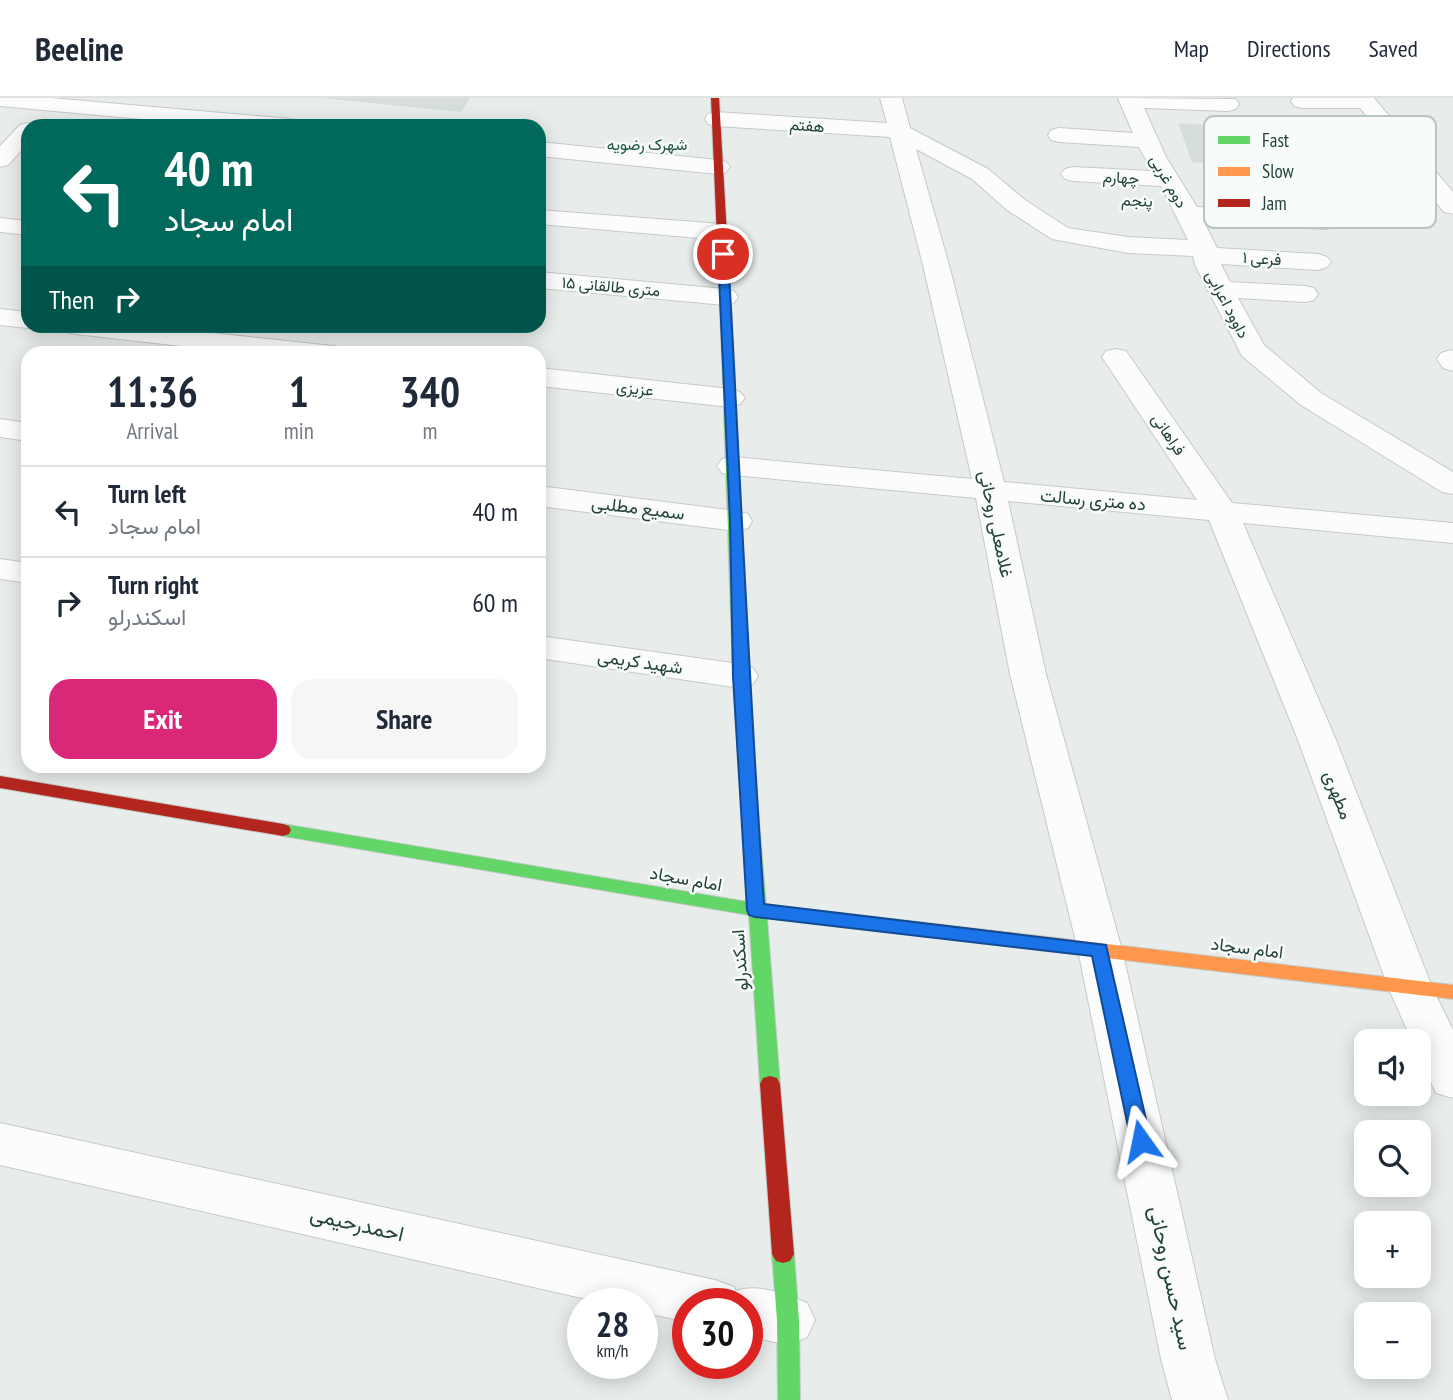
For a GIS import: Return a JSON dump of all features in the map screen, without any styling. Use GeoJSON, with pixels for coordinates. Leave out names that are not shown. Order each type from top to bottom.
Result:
{"type":"FeatureCollection","features":[{"type":"Feature","properties":{"kind":"main road","name":"اسکندرلو"},"geometry":{"type":"LineString","coordinates":[[716,108],[736,521],[740,676],[755,910],[767,1315],[789,1400]]}},
{"type":"Feature","properties":{"kind":"main road","name":"امام سجاد"},"geometry":{"type":"LineString","coordinates":[[0,782],[755,910],[1453,992]]}},
{"type":"Feature","properties":{"kind":"street","name":"غلامعلی روحانی"},"geometry":{"type":"LineString","coordinates":[[891,98],[936,265],[990,490],[1028,674],[1100,950]]}},
{"type":"Feature","properties":{"kind":"street"},"geometry":{"type":"LineString","coordinates":[[0,100],[55,101],[225,119]]}},
{"type":"Feature","properties":{"kind":"street"},"geometry":{"type":"LineString","coordinates":[[1130,100],[1228,104]]}},
{"type":"Feature","properties":{"kind":"street","name":"دوم غربی"},"geometry":{"type":"LineString","coordinates":[[1130,100],[1151,150],[1170,179],[1210,264]]}},
{"type":"Feature","properties":{"kind":"street"},"geometry":{"type":"LineString","coordinates":[[1302,100],[1364,100],[1377,116]]}},
{"type":"Feature","properties":{"kind":"street"},"geometry":{"type":"LineString","coordinates":[[38,119],[55,101]]}},
{"type":"Feature","properties":{"kind":"street","name":"هفتم"},"geometry":{"type":"LineString","coordinates":[[716,108],[898,131]]}},
{"type":"Feature","properties":{"kind":"street"},"geometry":{"type":"LineString","coordinates":[[898,131],[980,174],[1016,205],[1061,234],[1128,245],[1210,264],[1306,294]]}},
{"type":"Feature","properties":{"kind":"street"},"geometry":{"type":"LineString","coordinates":[[1059,135],[1151,150]]}},
{"type":"Feature","properties":{"kind":"street"},"geometry":{"type":"LineString","coordinates":[[0,160],[21,138]]}},
{"type":"Feature","properties":{"kind":"street"},"geometry":{"type":"LineString","coordinates":[[546,150],[718,167]]}},
{"type":"Feature","properties":{"kind":"street","name":"چهارم"},"geometry":{"type":"LineString","coordinates":[[1151,150],[1079,164],[1170,179]]}},
{"type":"Feature","properties":{"kind":"street"},"geometry":{"type":"LineString","coordinates":[[0,160],[21,162]]}},
{"type":"Feature","properties":{"kind":"street"},"geometry":{"type":"LineString","coordinates":[[1436,184],[1449,197]]}},
{"type":"Feature","properties":{"kind":"street","name":"پنجم"},"geometry":{"type":"LineString","coordinates":[[1092,197],[1204,210]]}},
{"type":"Feature","properties":{"kind":"street"},"geometry":{"type":"LineString","coordinates":[[546,218],[722,232]]}},
{"type":"Feature","properties":{"kind":"street"},"geometry":{"type":"LineString","coordinates":[[0,225],[21,227]]}},
{"type":"Feature","properties":{"kind":"street","name":"فرعی ۱"},"geometry":{"type":"LineString","coordinates":[[1210,264],[1318,262]]}},
{"type":"Feature","properties":{"kind":"street","name":"داوود اعرابی"},"geometry":{"type":"LineString","coordinates":[[1453,485],[1311,399],[1252,350],[1210,264],[1195,284],[1207,315],[1234,356],[1346,444],[1453,516]]}},
{"type":"Feature","properties":{"kind":"street","name":"۱۵ متری طالقانی"},"geometry":{"type":"LineString","coordinates":[[546,281],[725,297]]}},
{"type":"Feature","properties":{"kind":"street"},"geometry":{"type":"LineString","coordinates":[[0,317],[21,319]]}},
{"type":"Feature","properties":{"kind":"street"},"geometry":{"type":"LineString","coordinates":[[142,333],[266,346]]}},
{"type":"Feature","properties":{"kind":"street","name":"فراهانی"},"geometry":{"type":"LineString","coordinates":[[1116,357],[1222,512]]}},
{"type":"Feature","properties":{"kind":"street","name":"عزیزی"},"geometry":{"type":"LineString","coordinates":[[546,378],[730,398]]}},
{"type":"Feature","properties":{"kind":"street"},"geometry":{"type":"LineString","coordinates":[[0,428],[21,431]]}},
{"type":"Feature","properties":{"kind":"street","name":"ده متری رسالت"},"geometry":{"type":"LineString","coordinates":[[733,466],[1453,533]]}},
{"type":"Feature","properties":{"kind":"street","name":"سمیع مطلبی"},"geometry":{"type":"LineString","coordinates":[[546,497],[736,521]]}},
{"type":"Feature","properties":{"kind":"street","name":"مطهری"},"geometry":{"type":"LineString","coordinates":[[1222,512],[1318,740],[1410,986],[1453,1079]]}},
{"type":"Feature","properties":{"kind":"street"},"geometry":{"type":"LineString","coordinates":[[0,569],[21,572]]}},
{"type":"Feature","properties":{"kind":"street","name":"شهید کریمی"},"geometry":{"type":"LineString","coordinates":[[546,648],[740,676]]}},
{"type":"Feature","properties":{"kind":"street","name":"سید حسن روحانی"},"geometry":{"type":"LineString","coordinates":[[1100,950],[1188,1359],[1200,1400]]}},
{"type":"Feature","properties":{"kind":"street","name":"احمدرحیمی"},"geometry":{"type":"LineString","coordinates":[[0,1144],[672,1294]]}},
{"type":"Feature","properties":{"kind":"shaded area"},"geometry":{"type":"Polygon","coordinates":[[[322,98],[470,98],[461,112],[322,98]]]}},
{"type":"Feature","properties":{"kind":"shaded area"},"geometry":{"type":"Polygon","coordinates":[[[1178,123],[1204,125],[1204,163],[1192,162],[1178,123]]]}},
{"type":"Feature","properties":{"kind":"traffic: fast"},"geometry":{"type":"LineString","coordinates":[[728,356],[740,676],[770,1084]]}},
{"type":"Feature","properties":{"kind":"traffic: fast"},"geometry":{"type":"LineString","coordinates":[[283,830],[755,910],[832,919]]}},
{"type":"Feature","properties":{"kind":"traffic: fast"},"geometry":{"type":"LineString","coordinates":[[783,1254],[788,1320],[789,1400]]}},
{"type":"Feature","properties":{"kind":"traffic: slow"},"geometry":{"type":"LineString","coordinates":[[1013,940],[1453,992]]}},
{"type":"Feature","properties":{"kind":"traffic: jam"},"geometry":{"type":"LineString","coordinates":[[715,98],[728,356]]}},
{"type":"Feature","properties":{"kind":"traffic: jam"},"geometry":{"type":"LineString","coordinates":[[0,782],[283,830]]}},
{"type":"Feature","properties":{"kind":"traffic: jam"},"geometry":{"type":"LineString","coordinates":[[832,919],[1013,940]]}},
{"type":"Feature","properties":{"kind":"traffic: jam"},"geometry":{"type":"LineString","coordinates":[[770,1084],[783,1254]]}},
{"type":"Feature","properties":{"kind":"district","name":"شهرک رضویه"},"geometry":{"type":"Point","coordinates":[647,144]}},
{"type":"Feature","properties":{"kind":"route"},"geometry":{"type":"LineString","coordinates":[[723,254],[736,521],[740,676],[755,910],[1100,950],[1141,1141]]}}]}
